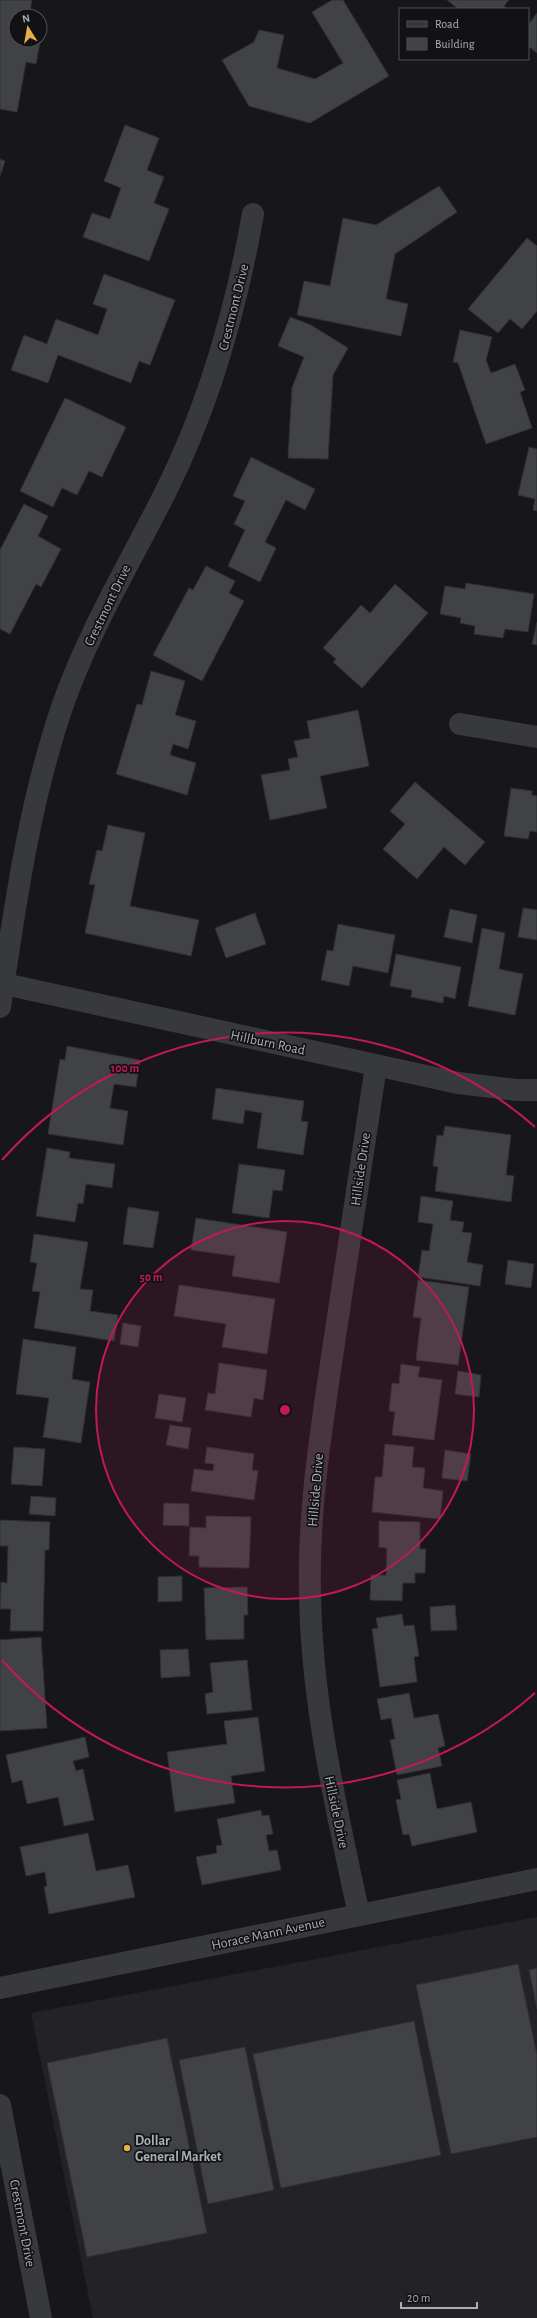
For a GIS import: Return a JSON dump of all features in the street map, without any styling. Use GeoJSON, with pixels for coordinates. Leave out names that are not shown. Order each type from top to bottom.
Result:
{"type":"FeatureCollection","features":[{"type":"Feature","properties":{"kind":"street","name":"Crestmont Drive"},"geometry":{"type":"LineString","coordinates":[[0,1007],[2,983],[26,841],[38,784],[62,706],[89,639],[114,587],[167,490],[200,415],[221,354],[231,318],[242,275],[253,214]]}},
{"type":"Feature","properties":{"kind":"street"},"geometry":{"type":"LineString","coordinates":[[460,724],[537,737]]}},
{"type":"Feature","properties":{"kind":"street","name":"Hillburn Road"},"geometry":{"type":"LineString","coordinates":[[2,983],[458,1083],[516,1090],[537,1090]]}},
{"type":"Feature","properties":{"kind":"street","name":"Hillside Drive"},"geometry":{"type":"LineString","coordinates":[[358,1915],[322,1740],[314,1674],[310,1591],[312,1507],[320,1441],[376,1066]]}},
{"type":"Feature","properties":{"kind":"street","name":"Horace Mann Avenue"},"geometry":{"type":"LineString","coordinates":[[0,1988],[537,1879]]}},
{"type":"Feature","properties":{"kind":"street","name":"Crestmont Drive"},"geometry":{"type":"LineString","coordinates":[[0,2105],[42,2318]]}},
{"type":"Feature","properties":{"kind":"shaded area"},"geometry":{"type":"Polygon","coordinates":[[[537,1917],[537,2318],[93,2318],[31,2013],[537,1917]]]}},
{"type":"Feature","properties":{"kind":"building"},"geometry":{"type":"Polygon","coordinates":[[[0,0],[32,0],[30,8],[8,8],[8,48],[39,48],[36,64],[26,62],[17,112],[0,109],[0,0]]]}},
{"type":"Feature","properties":{"kind":"building"},"geometry":{"type":"Polygon","coordinates":[[[332,0],[343,0],[389,76],[310,123],[249,106],[222,60],[254,42],[259,30],[284,35],[277,68],[315,79],[343,63],[312,12],[332,0]]]}},
{"type":"Feature","properties":{"kind":"building"},"geometry":{"type":"Polygon","coordinates":[[[447,0],[509,0],[504,6],[506,8],[457,8],[447,0]]]}},
{"type":"Feature","properties":{"kind":"building"},"geometry":{"type":"Polygon","coordinates":[[[537,13],[537,53],[529,47],[529,24],[537,13]]]}},
{"type":"Feature","properties":{"kind":"building"},"geometry":{"type":"Polygon","coordinates":[[[125,125],[159,138],[147,170],[164,177],[154,203],[169,209],[149,261],[83,237],[92,213],[110,219],[121,188],[104,181],[125,125]]]}},
{"type":"Feature","properties":{"kind":"building"},"geometry":{"type":"Polygon","coordinates":[[[0,159],[5,161],[0,176],[0,159]]]}},
{"type":"Feature","properties":{"kind":"building"},"geometry":{"type":"Polygon","coordinates":[[[439,186],[457,212],[395,254],[386,299],[408,304],[401,336],[297,315],[304,281],[330,286],[343,218],[376,225],[439,186]]]}},
{"type":"Feature","properties":{"kind":"building"},"geometry":{"type":"Polygon","coordinates":[[[527,238],[537,246],[537,311],[522,329],[510,319],[498,333],[468,309],[527,238]]]}},
{"type":"Feature","properties":{"kind":"building"},"geometry":{"type":"Polygon","coordinates":[[[104,274],[175,300],[150,365],[139,361],[131,383],[58,355],[48,383],[11,370],[24,335],[47,344],[56,319],[98,335],[107,309],[93,304],[104,274]]]}},
{"type":"Feature","properties":{"kind":"building"},"geometry":{"type":"Polygon","coordinates":[[[290,317],[311,325],[348,348],[333,375],[328,459],[288,458],[292,388],[304,357],[278,346],[290,317]]]}},
{"type":"Feature","properties":{"kind":"building"},"geometry":{"type":"Polygon","coordinates":[[[460,330],[492,337],[486,360],[491,373],[515,364],[525,390],[520,392],[532,428],[486,444],[458,363],[453,362],[460,330]]]}},
{"type":"Feature","properties":{"kind":"building"},"geometry":{"type":"Polygon","coordinates":[[[65,398],[126,427],[102,477],[89,471],[77,495],[62,488],[53,507],[20,491],[65,398]]]}},
{"type":"Feature","properties":{"kind":"building"},"geometry":{"type":"Polygon","coordinates":[[[529,447],[537,449],[537,511],[533,510],[535,499],[518,495],[529,447]]]}},
{"type":"Feature","properties":{"kind":"building"},"geometry":{"type":"Polygon","coordinates":[[[251,457],[315,489],[305,510],[286,500],[265,542],[276,548],[260,582],[228,566],[245,530],[234,524],[245,501],[233,496],[251,457]]]}},
{"type":"Feature","properties":{"kind":"building"},"geometry":{"type":"Polygon","coordinates":[[[24,504],[48,516],[38,536],[61,549],[41,587],[36,584],[10,634],[0,629],[0,550],[24,504]]]}},
{"type":"Feature","properties":{"kind":"building"},"geometry":{"type":"Polygon","coordinates":[[[206,566],[235,581],[229,593],[244,601],[202,681],[153,655],[189,588],[193,590],[206,566]]]}},
{"type":"Feature","properties":{"kind":"building"},"geometry":{"type":"Polygon","coordinates":[[[466,583],[534,594],[528,632],[505,629],[503,638],[474,634],[475,626],[460,623],[461,618],[440,614],[445,586],[465,589],[466,583]]]}},
{"type":"Feature","properties":{"kind":"building"},"geometry":{"type":"Polygon","coordinates":[[[395,584],[428,613],[362,688],[333,662],[336,659],[323,648],[361,605],[370,613],[395,584]]]}},
{"type":"Feature","properties":{"kind":"building"},"geometry":{"type":"Polygon","coordinates":[[[537,622],[537,645],[532,644],[537,622]]]}},
{"type":"Feature","properties":{"kind":"building"},"geometry":{"type":"Polygon","coordinates":[[[151,671],[185,681],[175,715],[196,721],[188,749],[173,744],[170,755],[196,763],[187,795],[116,774],[137,704],[142,705],[151,671]]]}},
{"type":"Feature","properties":{"kind":"building"},"geometry":{"type":"Polygon","coordinates":[[[358,710],[369,766],[320,776],[327,808],[270,820],[261,775],[290,770],[288,759],[298,757],[294,741],[310,738],[307,721],[358,710]]]}},
{"type":"Feature","properties":{"kind":"building"},"geometry":{"type":"Polygon","coordinates":[[[415,782],[485,842],[465,865],[444,847],[417,879],[383,849],[405,824],[390,811],[415,782]]]}},
{"type":"Feature","properties":{"kind":"building"},"geometry":{"type":"Polygon","coordinates":[[[511,788],[532,791],[532,795],[537,796],[537,832],[530,831],[528,839],[504,836],[511,788]]]}},
{"type":"Feature","properties":{"kind":"building"},"geometry":{"type":"Polygon","coordinates":[[[108,825],[145,833],[130,906],[199,920],[191,956],[85,933],[95,885],[89,884],[97,850],[102,851],[108,825]]]}},
{"type":"Feature","properties":{"kind":"building"},"geometry":{"type":"Polygon","coordinates":[[[523,908],[537,910],[537,940],[518,937],[523,908]]]}},
{"type":"Feature","properties":{"kind":"building"},"geometry":{"type":"Polygon","coordinates":[[[450,909],[477,915],[472,943],[444,937],[450,909]]]}},
{"type":"Feature","properties":{"kind":"building"},"geometry":{"type":"Polygon","coordinates":[[[255,913],[266,944],[226,958],[215,928],[255,913]]]}},
{"type":"Feature","properties":{"kind":"building"},"geometry":{"type":"Polygon","coordinates":[[[338,924],[395,935],[388,973],[353,966],[349,986],[321,980],[327,950],[333,951],[338,924]]]}},
{"type":"Feature","properties":{"kind":"building"},"geometry":{"type":"Polygon","coordinates":[[[482,928],[505,933],[499,969],[523,974],[515,1015],[468,1006],[482,928]]]}},
{"type":"Feature","properties":{"kind":"building"},"geometry":{"type":"Polygon","coordinates":[[[396,954],[461,967],[455,999],[444,996],[443,1003],[411,997],[412,990],[390,986],[396,954]]]}},
{"type":"Feature","properties":{"kind":"building"},"geometry":{"type":"Polygon","coordinates":[[[67,1046],[140,1060],[136,1087],[114,1084],[110,1108],[128,1111],[123,1145],[48,1134],[60,1059],[65,1060],[67,1046]]]}},
{"type":"Feature","properties":{"kind":"building"},"geometry":{"type":"Polygon","coordinates":[[[216,1088],[304,1101],[301,1121],[308,1122],[303,1155],[257,1148],[262,1113],[245,1110],[243,1124],[212,1119],[216,1088]]]}},
{"type":"Feature","properties":{"kind":"building"},"geometry":{"type":"Polygon","coordinates":[[[445,1126],[511,1135],[506,1175],[514,1176],[511,1202],[435,1191],[438,1167],[433,1166],[437,1135],[443,1136],[445,1126]]]}},
{"type":"Feature","properties":{"kind":"building"},"geometry":{"type":"Polygon","coordinates":[[[47,1148],[70,1152],[69,1158],[115,1164],[112,1188],[86,1184],[83,1204],[78,1203],[75,1222],[36,1216],[47,1148]]]}},
{"type":"Feature","properties":{"kind":"building"},"geometry":{"type":"Polygon","coordinates":[[[239,1164],[285,1170],[282,1191],[273,1190],[269,1218],[232,1213],[239,1164]]]}},
{"type":"Feature","properties":{"kind":"building"},"geometry":{"type":"Polygon","coordinates":[[[421,1196],[453,1201],[450,1220],[464,1222],[462,1232],[472,1233],[467,1262],[483,1265],[480,1286],[418,1277],[422,1250],[429,1251],[433,1224],[418,1222],[421,1196]]]}},
{"type":"Feature","properties":{"kind":"building"},"geometry":{"type":"Polygon","coordinates":[[[128,1207],[159,1212],[153,1248],[123,1244],[128,1207]]]}},
{"type":"Feature","properties":{"kind":"building"},"geometry":{"type":"Polygon","coordinates":[[[196,1218],[287,1232],[279,1283],[232,1276],[235,1256],[191,1250],[196,1218]]]}},
{"type":"Feature","properties":{"kind":"building"},"geometry":{"type":"Polygon","coordinates":[[[34,1234],[88,1242],[80,1289],[93,1290],[90,1311],[118,1315],[114,1341],[34,1328],[40,1292],[32,1291],[37,1263],[30,1262],[34,1234]]]}},
{"type":"Feature","properties":{"kind":"building"},"geometry":{"type":"Polygon","coordinates":[[[508,1260],[534,1264],[531,1288],[505,1284],[508,1260]]]}},
{"type":"Feature","properties":{"kind":"building"},"geometry":{"type":"Polygon","coordinates":[[[418,1280],[469,1287],[458,1365],[416,1360],[421,1318],[413,1317],[418,1280]]]}},
{"type":"Feature","properties":{"kind":"building"},"geometry":{"type":"Polygon","coordinates":[[[179,1285],[275,1299],[267,1354],[222,1347],[226,1324],[174,1316],[179,1285]]]}},
{"type":"Feature","properties":{"kind":"building"},"geometry":{"type":"Polygon","coordinates":[[[123,1323],[141,1326],[138,1347],[120,1344],[123,1323]]]}},
{"type":"Feature","properties":{"kind":"building"},"geometry":{"type":"Polygon","coordinates":[[[23,1339],[76,1347],[72,1379],[90,1382],[81,1443],[43,1437],[49,1398],[16,1394],[23,1339]]]}},
{"type":"Feature","properties":{"kind":"building"},"geometry":{"type":"Polygon","coordinates":[[[219,1363],[267,1370],[263,1400],[254,1398],[251,1417],[205,1410],[208,1393],[215,1394],[219,1363]]]}},
{"type":"Feature","properties":{"kind":"building"},"geometry":{"type":"Polygon","coordinates":[[[401,1364],[420,1367],[418,1377],[442,1380],[434,1440],[392,1435],[395,1412],[389,1411],[392,1383],[399,1384],[401,1364]]]}},
{"type":"Feature","properties":{"kind":"building"},"geometry":{"type":"Polygon","coordinates":[[[458,1371],[481,1375],[479,1397],[455,1394],[458,1371]]]}},
{"type":"Feature","properties":{"kind":"building"},"geometry":{"type":"Polygon","coordinates":[[[159,1394],[186,1398],[182,1422],[155,1418],[159,1394]]]}},
{"type":"Feature","properties":{"kind":"building"},"geometry":{"type":"Polygon","coordinates":[[[170,1425],[191,1428],[188,1449],[166,1445],[170,1425]]]}},
{"type":"Feature","properties":{"kind":"building"},"geometry":{"type":"Polygon","coordinates":[[[385,1444],[414,1447],[412,1467],[425,1468],[423,1488],[443,1491],[440,1519],[372,1512],[375,1477],[382,1477],[385,1444]]]}},
{"type":"Feature","properties":{"kind":"building"},"geometry":{"type":"Polygon","coordinates":[[[14,1447],[45,1449],[42,1486],[11,1484],[14,1447]]]}},
{"type":"Feature","properties":{"kind":"building"},"geometry":{"type":"Polygon","coordinates":[[[207,1447],[254,1454],[252,1470],[258,1471],[254,1500],[191,1491],[194,1469],[213,1471],[214,1464],[205,1463],[207,1447]]]}},
{"type":"Feature","properties":{"kind":"building"},"geometry":{"type":"Polygon","coordinates":[[[445,1450],[471,1454],[467,1481],[442,1478],[445,1450]]]}},
{"type":"Feature","properties":{"kind":"building"},"geometry":{"type":"Polygon","coordinates":[[[31,1496],[56,1498],[55,1516],[29,1514],[31,1496]]]}},
{"type":"Feature","properties":{"kind":"building"},"geometry":{"type":"Polygon","coordinates":[[[164,1503],[189,1504],[189,1526],[163,1525],[164,1503]]]}},
{"type":"Feature","properties":{"kind":"building"},"geometry":{"type":"Polygon","coordinates":[[[206,1516],[251,1517],[249,1568],[199,1567],[199,1556],[189,1556],[190,1527],[206,1528],[206,1516]]]}},
{"type":"Feature","properties":{"kind":"building"},"geometry":{"type":"Polygon","coordinates":[[[0,1520],[50,1522],[49,1550],[45,1550],[43,1631],[10,1631],[11,1609],[0,1609],[1,1582],[7,1583],[8,1546],[0,1546],[0,1520]]]}},
{"type":"Feature","properties":{"kind":"building"},"geometry":{"type":"Polygon","coordinates":[[[379,1521],[420,1522],[420,1549],[426,1549],[425,1573],[415,1573],[415,1583],[403,1583],[402,1601],[370,1600],[371,1575],[386,1575],[387,1548],[379,1547],[379,1521]]]}},
{"type":"Feature","properties":{"kind":"building"},"geometry":{"type":"Polygon","coordinates":[[[182,1576],[182,1601],[158,1602],[158,1577],[182,1576]]]}},
{"type":"Feature","properties":{"kind":"building"},"geometry":{"type":"Polygon","coordinates":[[[247,1587],[248,1615],[244,1615],[244,1639],[206,1640],[204,1588],[247,1587]]]}},
{"type":"Feature","properties":{"kind":"building"},"geometry":{"type":"Polygon","coordinates":[[[455,1605],[457,1630],[431,1631],[430,1607],[455,1605]]]}},
{"type":"Feature","properties":{"kind":"building"},"geometry":{"type":"Polygon","coordinates":[[[402,1614],[404,1626],[414,1625],[419,1656],[414,1657],[417,1682],[380,1687],[372,1629],[378,1628],[376,1618],[402,1614]]]}},
{"type":"Feature","properties":{"kind":"building"},"geometry":{"type":"Polygon","coordinates":[[[41,1637],[47,1728],[0,1731],[0,1640],[41,1637]]]}},
{"type":"Feature","properties":{"kind":"building"},"geometry":{"type":"Polygon","coordinates":[[[188,1649],[190,1676],[161,1678],[160,1650],[188,1649]]]}},
{"type":"Feature","properties":{"kind":"building"},"geometry":{"type":"Polygon","coordinates":[[[247,1660],[252,1710],[207,1714],[205,1694],[213,1692],[210,1663],[247,1660]]]}},
{"type":"Feature","properties":{"kind":"building"},"geometry":{"type":"Polygon","coordinates":[[[409,1693],[414,1718],[438,1714],[445,1746],[438,1748],[442,1766],[397,1775],[390,1740],[395,1739],[391,1718],[381,1720],[377,1699],[409,1693]]]}},
{"type":"Feature","properties":{"kind":"building"},"geometry":{"type":"Polygon","coordinates":[[[258,1717],[265,1771],[231,1776],[235,1803],[175,1812],[167,1752],[227,1744],[224,1721],[258,1717]]]}},
{"type":"Feature","properties":{"kind":"building"},"geometry":{"type":"Polygon","coordinates":[[[85,1737],[89,1757],[73,1761],[76,1771],[83,1769],[94,1820],[64,1826],[58,1797],[27,1804],[22,1780],[12,1783],[6,1755],[85,1737]]]}},
{"type":"Feature","properties":{"kind":"building"},"geometry":{"type":"Polygon","coordinates":[[[430,1773],[437,1809],[471,1802],[477,1832],[412,1846],[409,1834],[403,1835],[396,1800],[401,1799],[397,1780],[430,1773]]]}},
{"type":"Feature","properties":{"kind":"building"},"geometry":{"type":"Polygon","coordinates":[[[261,1810],[262,1816],[269,1815],[273,1834],[266,1835],[269,1851],[277,1850],[281,1870],[202,1885],[196,1857],[217,1853],[216,1846],[222,1845],[217,1819],[261,1810]]]}},
{"type":"Feature","properties":{"kind":"building"},"geometry":{"type":"Polygon","coordinates":[[[88,1833],[96,1871],[128,1865],[135,1897],[49,1914],[44,1887],[47,1886],[45,1872],[26,1876],[20,1847],[88,1833]]]}},
{"type":"Feature","properties":{"kind":"building"},"geometry":{"type":"Polygon","coordinates":[[[518,1964],[537,2055],[537,2137],[451,2154],[416,1985],[518,1964]]]}},
{"type":"Feature","properties":{"kind":"building"},"geometry":{"type":"Polygon","coordinates":[[[537,1968],[537,2009],[529,1970],[537,1968]]]}},
{"type":"Feature","properties":{"kind":"building"},"geometry":{"type":"Polygon","coordinates":[[[414,2021],[441,2155],[281,2188],[253,2054],[414,2021]]]}},
{"type":"Feature","properties":{"kind":"building","name":"Dollar General Market"},"geometry":{"type":"Polygon","coordinates":[[[167,2038],[207,2233],[87,2257],[47,2063],[167,2038]]]}},
{"type":"Feature","properties":{"kind":"building"},"geometry":{"type":"Polygon","coordinates":[[[245,2047],[274,2190],[208,2204],[179,2060],[245,2047]]]}},
{"type":"Feature","properties":{"kind":"place","name":"Dollar General Market"},"geometry":{"type":"Point","coordinates":[127,2148]}}]}
